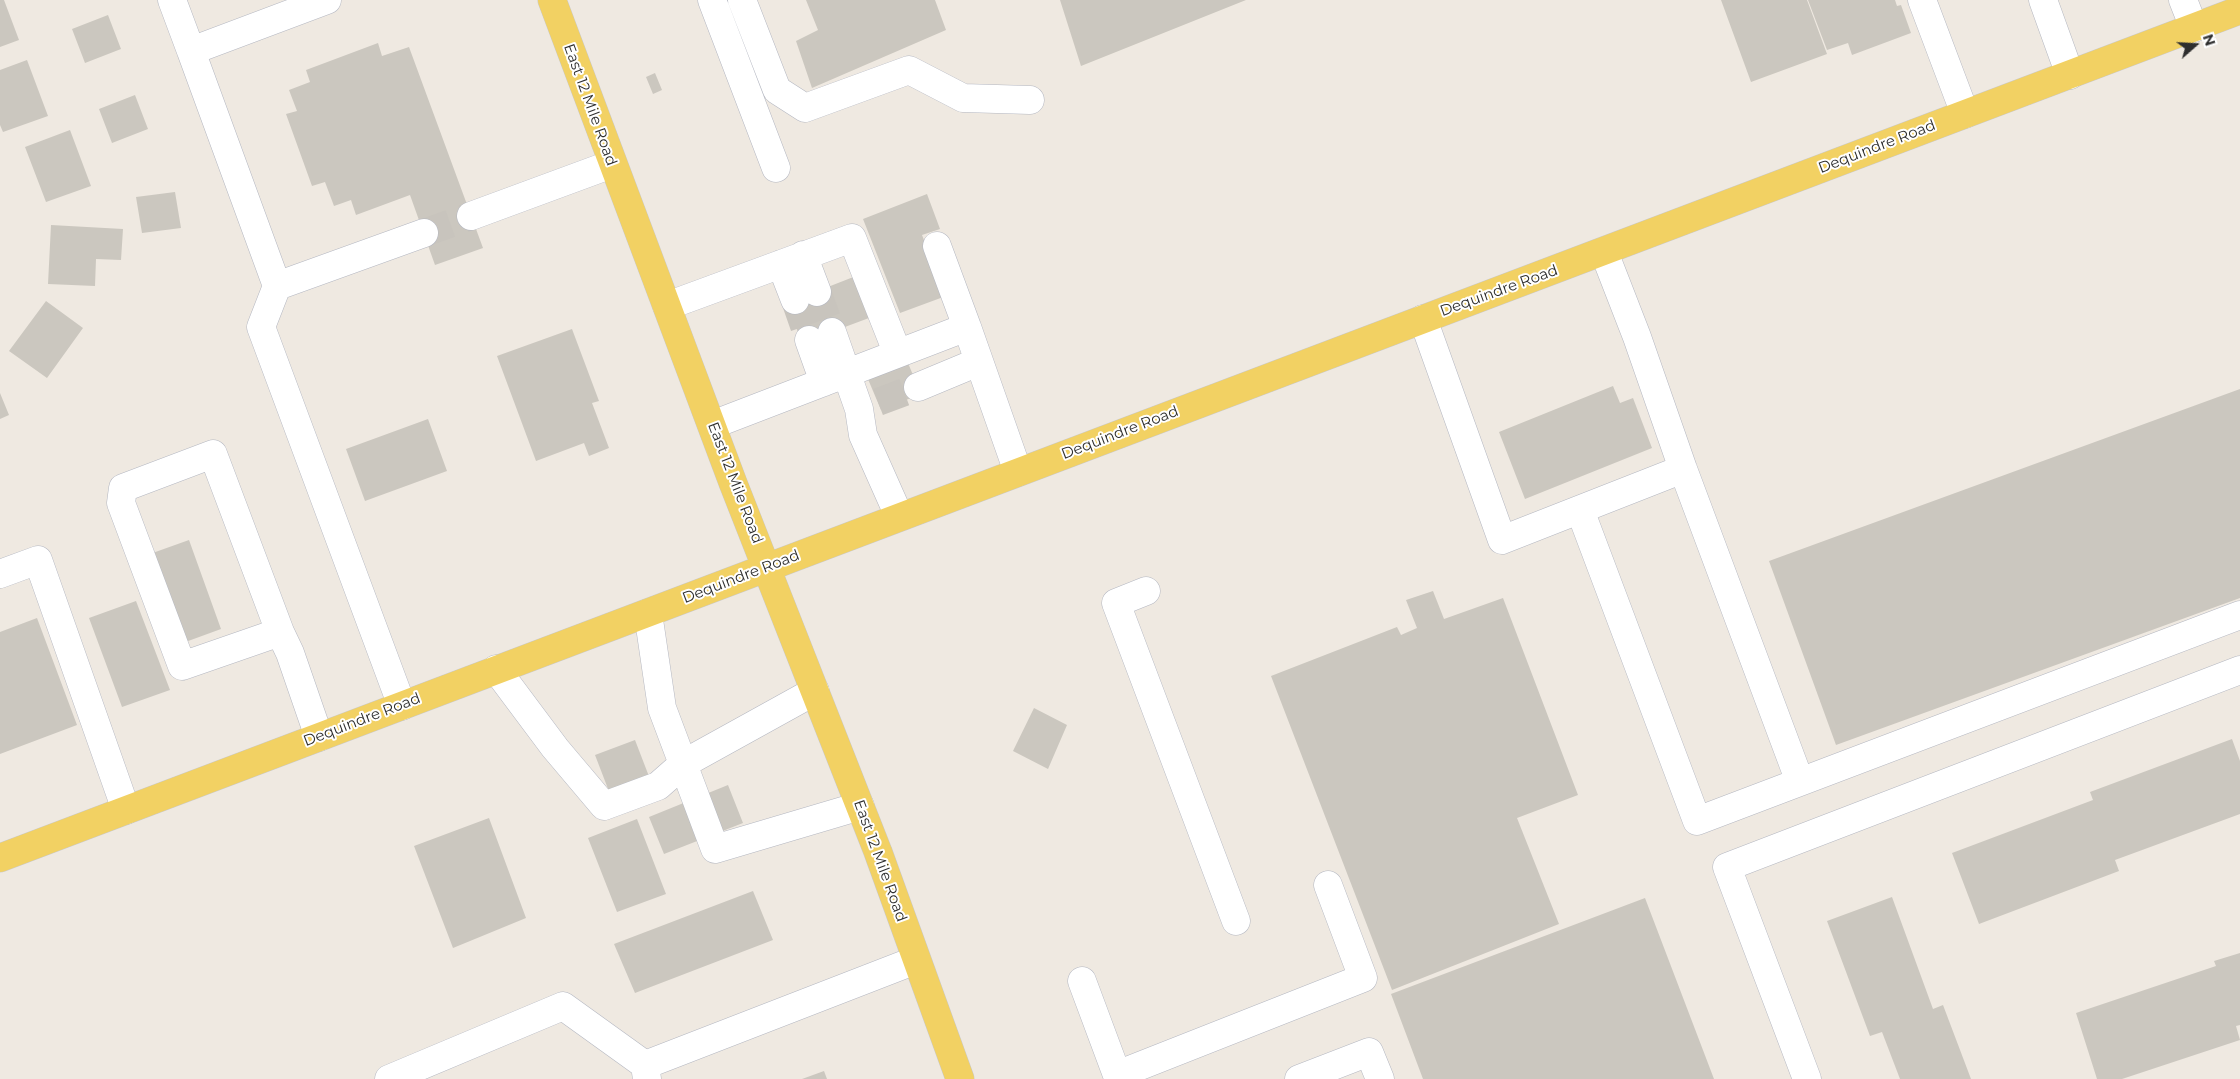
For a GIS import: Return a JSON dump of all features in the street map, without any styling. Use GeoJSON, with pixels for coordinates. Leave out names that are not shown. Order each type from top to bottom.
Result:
{"type":"FeatureCollection","features":[{"type":"Feature","properties":{"kind":"main road","name":"East 12 Mile Road"},"geometry":{"type":"LineString","coordinates":[[552,0],[612,164],[860,806],[960,1079]]}},
{"type":"Feature","properties":{"kind":"main road","name":"Dequindre Road"},"geometry":{"type":"LineString","coordinates":[[0,858],[2240,10]]}},
{"type":"Feature","properties":{"kind":"lane"},"geometry":{"type":"LineString","coordinates":[[172,0],[277,286],[261,327],[402,706]]}},
{"type":"Feature","properties":{"kind":"lane"},"geometry":{"type":"LineString","coordinates":[[191,51],[327,0]]}},
{"type":"Feature","properties":{"kind":"lane"},"geometry":{"type":"LineString","coordinates":[[712,0],[776,168]]}},
{"type":"Feature","properties":{"kind":"lane"},"geometry":{"type":"LineString","coordinates":[[742,0],[777,90],[805,108],[908,70],[963,98],[1030,100]]}},
{"type":"Feature","properties":{"kind":"lane"},"geometry":{"type":"LineString","coordinates":[[1922,0],[1965,114]]}},
{"type":"Feature","properties":{"kind":"lane"},"geometry":{"type":"LineString","coordinates":[[2043,0],[2070,75]]}},
{"type":"Feature","properties":{"kind":"lane"},"geometry":{"type":"LineString","coordinates":[[2183,0],[2194,28]]}},
{"type":"Feature","properties":{"kind":"lane"},"geometry":{"type":"LineString","coordinates":[[471,216],[612,164]]}},
{"type":"Feature","properties":{"kind":"lane"},"geometry":{"type":"LineString","coordinates":[[277,286],[424,233]]}},
{"type":"Feature","properties":{"kind":"lane"},"geometry":{"type":"LineString","coordinates":[[667,306],[852,238],[897,352]]}},
{"type":"Feature","properties":{"kind":"lane"},"geometry":{"type":"LineString","coordinates":[[938,246],[1018,472]]}},
{"type":"Feature","properties":{"kind":"lane"},"geometry":{"type":"LineString","coordinates":[[1604,252],[1800,782]]}},
{"type":"Feature","properties":{"kind":"lane"},"geometry":{"type":"LineString","coordinates":[[792,259],[806,296]]}},
{"type":"Feature","properties":{"kind":"lane"},"geometry":{"type":"LineString","coordinates":[[1423,319],[1502,540],[1683,469]]}},
{"type":"Feature","properties":{"kind":"lane"},"geometry":{"type":"LineString","coordinates":[[712,425],[897,352],[967,327]]}},
{"type":"Feature","properties":{"kind":"lane"},"geometry":{"type":"LineString","coordinates":[[821,336],[834,377],[868,406],[863,435],[900,516]]}},
{"type":"Feature","properties":{"kind":"lane"},"geometry":{"type":"LineString","coordinates":[[918,387],[978,362]]}},
{"type":"Feature","properties":{"kind":"lane"},"geometry":{"type":"LineString","coordinates":[[280,632],[182,666],[121,503],[123,488],[214,454],[280,632],[290,653],[319,737]]}},
{"type":"Feature","properties":{"kind":"lane"},"geometry":{"type":"LineString","coordinates":[[1580,510],[1697,821],[2240,615]]}},
{"type":"Feature","properties":{"kind":"lane"},"geometry":{"type":"LineString","coordinates":[[0,574],[38,560],[126,810]]}},
{"type":"Feature","properties":{"kind":"lane"},"geometry":{"type":"LineString","coordinates":[[1146,591],[1116,603],[1236,921]]}},
{"type":"Feature","properties":{"kind":"lane"},"geometry":{"type":"LineString","coordinates":[[648,613],[662,708],[715,849],[860,806]]}},
{"type":"Feature","properties":{"kind":"lane"},"geometry":{"type":"LineString","coordinates":[[496,669],[555,748],[604,806],[658,786],[683,764],[815,691]]}},
{"type":"Feature","properties":{"kind":"lane"},"geometry":{"type":"LineString","coordinates":[[1807,1079],[1727,867],[2240,670]]}},
{"type":"Feature","properties":{"kind":"lane"},"geometry":{"type":"LineString","coordinates":[[1082,981],[1118,1075],[1363,978],[1328,885]]}},
{"type":"Feature","properties":{"kind":"lane"},"geometry":{"type":"LineString","coordinates":[[389,1079],[564,1006],[646,1072],[916,960]]}},
{"type":"Feature","properties":{"kind":"lane"},"geometry":{"type":"LineString","coordinates":[[1299,1079],[1370,1052],[1380,1079]]}},
{"type":"Feature","properties":{"kind":"building"},"geometry":{"type":"Polygon","coordinates":[[[0,0],[4,0],[19,40],[0,47],[0,0]]]}},
{"type":"Feature","properties":{"kind":"building"},"geometry":{"type":"Polygon","coordinates":[[[806,0],[935,0],[946,30],[812,88],[796,41],[818,30],[806,0]]]}},
{"type":"Feature","properties":{"kind":"building"},"geometry":{"type":"Polygon","coordinates":[[[1060,0],[1246,0],[1081,66],[1060,0]]]}},
{"type":"Feature","properties":{"kind":"building"},"geometry":{"type":"Polygon","coordinates":[[[1721,0],[1807,0],[1827,54],[1751,82],[1721,0]]]}},
{"type":"Feature","properties":{"kind":"building"},"geometry":{"type":"Polygon","coordinates":[[[1808,0],[1895,0],[1897,6],[1901,5],[1911,33],[1852,55],[1848,43],[1827,50],[1808,0]]]}},
{"type":"Feature","properties":{"kind":"building"},"geometry":{"type":"Polygon","coordinates":[[[108,15],[121,49],[85,63],[72,29],[108,15]]]}},
{"type":"Feature","properties":{"kind":"building"},"geometry":{"type":"Polygon","coordinates":[[[378,43],[382,56],[409,47],[483,248],[435,265],[410,195],[356,215],[351,200],[334,206],[325,182],[312,186],[286,114],[297,111],[289,90],[310,82],[306,70],[378,43]]]}},
{"type":"Feature","properties":{"kind":"building"},"geometry":{"type":"Polygon","coordinates":[[[27,60],[48,116],[3,132],[0,125],[0,70],[27,60]]]}},
{"type":"Feature","properties":{"kind":"building"},"geometry":{"type":"Polygon","coordinates":[[[655,73],[662,90],[653,94],[646,77],[655,73]]]}},
{"type":"Feature","properties":{"kind":"building"},"geometry":{"type":"Polygon","coordinates":[[[135,95],[148,129],[112,143],[99,109],[135,95]]]}},
{"type":"Feature","properties":{"kind":"building"},"geometry":{"type":"Polygon","coordinates":[[[70,130],[91,186],[46,202],[25,147],[70,130]]]}},
{"type":"Feature","properties":{"kind":"building"},"geometry":{"type":"Polygon","coordinates":[[[175,192],[181,228],[142,233],[136,197],[175,192]]]}},
{"type":"Feature","properties":{"kind":"building"},"geometry":{"type":"Polygon","coordinates":[[[927,194],[940,229],[922,235],[946,296],[900,313],[863,219],[927,194]]]}},
{"type":"Feature","properties":{"kind":"building"},"geometry":{"type":"Polygon","coordinates":[[[51,225],[123,229],[121,260],[96,259],[95,286],[48,284],[51,225]]]}},
{"type":"Feature","properties":{"kind":"building"},"geometry":{"type":"Polygon","coordinates":[[[861,274],[877,315],[802,343],[787,303],[861,274]]]}},
{"type":"Feature","properties":{"kind":"building"},"geometry":{"type":"Polygon","coordinates":[[[46,301],[83,328],[47,378],[9,351],[46,301]]]}},
{"type":"Feature","properties":{"kind":"building"},"geometry":{"type":"Polygon","coordinates":[[[572,329],[599,401],[592,403],[609,448],[589,456],[584,443],[536,461],[497,356],[572,329]]]}},
{"type":"Feature","properties":{"kind":"building"},"geometry":{"type":"Polygon","coordinates":[[[905,356],[921,394],[881,410],[865,372],[905,356]]]}},
{"type":"Feature","properties":{"kind":"building"},"geometry":{"type":"Polygon","coordinates":[[[1613,386],[1620,403],[1633,398],[1652,448],[1525,499],[1499,432],[1613,386]]]}},
{"type":"Feature","properties":{"kind":"building"},"geometry":{"type":"Polygon","coordinates":[[[2240,389],[2240,598],[1836,745],[1769,561],[2240,389]]]}},
{"type":"Feature","properties":{"kind":"building"},"geometry":{"type":"Polygon","coordinates":[[[0,393],[9,415],[0,419],[0,393]]]}},
{"type":"Feature","properties":{"kind":"building"},"geometry":{"type":"Polygon","coordinates":[[[428,419],[447,471],[365,501],[346,449],[428,419]]]}},
{"type":"Feature","properties":{"kind":"building"},"geometry":{"type":"Polygon","coordinates":[[[189,540],[221,629],[180,644],[147,555],[189,540]]]}},
{"type":"Feature","properties":{"kind":"building"},"geometry":{"type":"Polygon","coordinates":[[[1433,591],[1444,619],[1503,598],[1578,795],[1517,818],[1559,924],[1392,990],[1271,676],[1397,627],[1401,635],[1417,628],[1406,600],[1433,591]]]}},
{"type":"Feature","properties":{"kind":"building"},"geometry":{"type":"Polygon","coordinates":[[[136,601],[170,690],[122,707],[89,618],[136,601]]]}},
{"type":"Feature","properties":{"kind":"building"},"geometry":{"type":"Polygon","coordinates":[[[37,618],[77,725],[0,754],[0,632],[37,618]]]}},
{"type":"Feature","properties":{"kind":"building"},"geometry":{"type":"Polygon","coordinates":[[[1034,708],[1067,725],[1048,769],[1013,751],[1034,708]]]}},
{"type":"Feature","properties":{"kind":"building"},"geometry":{"type":"Polygon","coordinates":[[[2232,739],[2240,761],[2240,814],[2115,860],[2119,871],[1979,924],[1952,853],[2093,800],[2090,792],[2232,739]]]}},
{"type":"Feature","properties":{"kind":"building"},"geometry":{"type":"Polygon","coordinates":[[[635,740],[650,779],[610,794],[595,755],[635,740]]]}},
{"type":"Feature","properties":{"kind":"building"},"geometry":{"type":"Polygon","coordinates":[[[728,785],[743,823],[664,854],[649,817],[728,785]]]}},
{"type":"Feature","properties":{"kind":"building"},"geometry":{"type":"Polygon","coordinates":[[[489,818],[526,918],[453,948],[414,846],[489,818]]]}},
{"type":"Feature","properties":{"kind":"building"},"geometry":{"type":"Polygon","coordinates":[[[637,819],[666,894],[617,912],[588,838],[637,819]]]}},
{"type":"Feature","properties":{"kind":"building"},"geometry":{"type":"Polygon","coordinates":[[[753,891],[773,940],[635,993],[614,944],[753,891]]]}},
{"type":"Feature","properties":{"kind":"building"},"geometry":{"type":"Polygon","coordinates":[[[1892,897],[1933,1009],[1943,1005],[1971,1079],[1900,1079],[1882,1032],[1870,1036],[1827,921],[1892,897]]]}},
{"type":"Feature","properties":{"kind":"building"},"geometry":{"type":"Polygon","coordinates":[[[1645,898],[1714,1079],[1423,1079],[1391,994],[1645,898]]]}},
{"type":"Feature","properties":{"kind":"building"},"geometry":{"type":"Polygon","coordinates":[[[2240,953],[2240,1025],[2236,1026],[2240,1040],[2122,1079],[2097,1079],[2076,1013],[2216,966],[2214,961],[2240,953]]]}},
{"type":"Feature","properties":{"kind":"building"},"geometry":{"type":"Polygon","coordinates":[[[824,1071],[827,1079],[802,1079],[824,1071]]]}},
{"type":"Feature","properties":{"kind":"tunnel"},"geometry":{"type":"LineString","coordinates":[[424,233],[471,216]]}},
{"type":"Feature","properties":{"kind":"tunnel"},"geometry":{"type":"LineString","coordinates":[[817,292],[832,332]]}},
{"type":"Feature","properties":{"kind":"tunnel"},"geometry":{"type":"LineString","coordinates":[[795,300],[809,340]]}},
{"type":"Feature","properties":{"kind":"tunnel"},"geometry":{"type":"LineString","coordinates":[[878,402],[918,387]]}}]}
